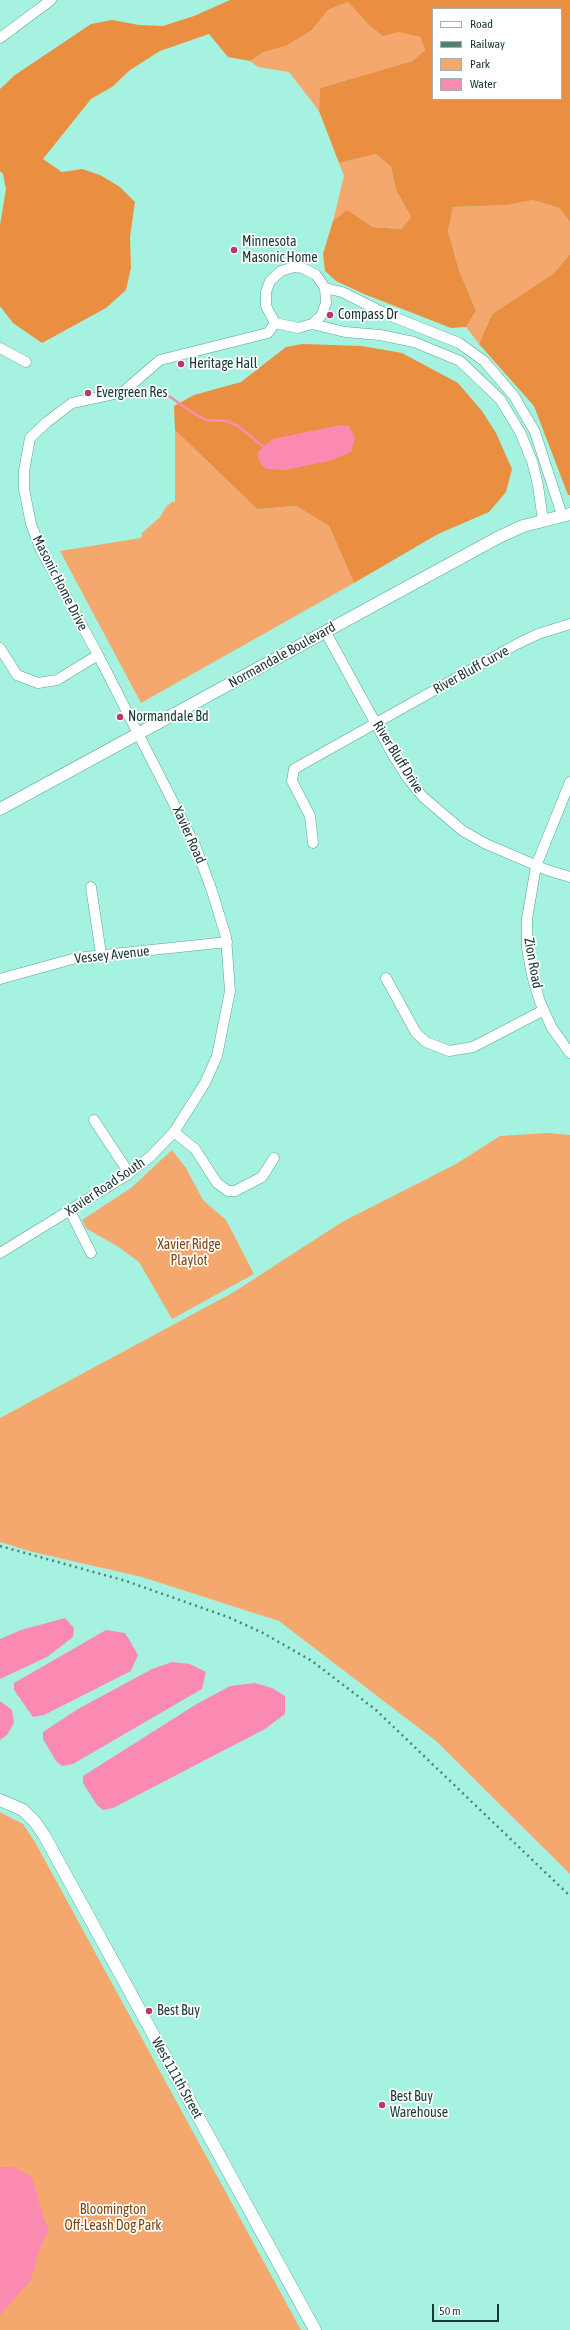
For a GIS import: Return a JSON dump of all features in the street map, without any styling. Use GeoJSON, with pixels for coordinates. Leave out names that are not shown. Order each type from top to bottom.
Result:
{"type":"FeatureCollection","features":[{"type":"Feature","properties":{"kind":"street"},"geometry":{"type":"LineString","coordinates":[[0,38],[51,0]]}},
{"type":"Feature","properties":{"kind":"street"},"geometry":{"type":"LineString","coordinates":[[294,267],[303,268],[316,275],[325,288],[326,303],[321,316],[312,324],[298,328],[275,324],[266,306],[266,292],[270,281],[281,271],[294,267]]}},
{"type":"Feature","properties":{"kind":"street"},"geometry":{"type":"LineString","coordinates":[[325,288],[342,292],[386,314],[459,343],[484,361],[514,396],[535,432],[566,515]]}},
{"type":"Feature","properties":{"kind":"street","name":"Masonic Home Drive"},"geometry":{"type":"LineString","coordinates":[[137,734],[98,655],[48,563],[31,524],[24,489],[24,471],[30,438],[47,422],[72,403],[123,392],[160,360],[268,332],[275,324]]}},
{"type":"Feature","properties":{"kind":"street"},"geometry":{"type":"LineString","coordinates":[[312,324],[345,332],[380,334],[414,342],[460,361],[500,399],[520,432],[532,462],[538,486],[543,521]]}},
{"type":"Feature","properties":{"kind":"street"},"geometry":{"type":"LineString","coordinates":[[0,348],[26,362]]}},
{"type":"Feature","properties":{"kind":"street","name":"Normandale Boulevard"},"geometry":{"type":"LineString","coordinates":[[0,809],[499,537],[543,521],[566,515]]}},
{"type":"Feature","properties":{"kind":"street","name":"River Bluff Curve"},"geometry":{"type":"LineString","coordinates":[[313,843],[310,816],[292,781],[294,769],[517,644],[538,634],[570,624]]}},
{"type":"Feature","properties":{"kind":"street","name":"River Bluff Drive"},"geometry":{"type":"LineString","coordinates":[[325,632],[407,777],[423,798],[442,816],[486,844],[536,866],[570,877]]}},
{"type":"Feature","properties":{"kind":"street"},"geometry":{"type":"LineString","coordinates":[[0,648],[17,675],[38,683],[57,680],[98,655]]}},
{"type":"Feature","properties":{"kind":"street","name":"Xavier Road"},"geometry":{"type":"LineString","coordinates":[[137,734],[195,845],[212,891],[227,942]]}},
{"type":"Feature","properties":{"kind":"street","name":"Zion Road"},"geometry":{"type":"LineString","coordinates":[[570,782],[536,866],[527,919],[527,948],[532,976],[552,1028],[570,1053]]}},
{"type":"Feature","properties":{"kind":"street"},"geometry":{"type":"LineString","coordinates":[[91,887],[101,954]]}},
{"type":"Feature","properties":{"kind":"street","name":"Vessey Avenue"},"geometry":{"type":"LineString","coordinates":[[0,979],[76,958],[101,954],[174,949],[227,942]]}},
{"type":"Feature","properties":{"kind":"street","name":"Xavier Road South"},"geometry":{"type":"LineString","coordinates":[[0,1253],[129,1173],[151,1156],[174,1132],[201,1090],[216,1056],[230,991],[227,942]]}},
{"type":"Feature","properties":{"kind":"street"},"geometry":{"type":"LineString","coordinates":[[386,978],[416,1033],[426,1042],[449,1051],[473,1047],[544,1010]]}},
{"type":"Feature","properties":{"kind":"street"},"geometry":{"type":"LineString","coordinates":[[94,1120],[129,1173]]}},
{"type":"Feature","properties":{"kind":"street"},"geometry":{"type":"LineString","coordinates":[[174,1132],[195,1149],[217,1183],[228,1191],[235,1191],[262,1177],[274,1158]]}},
{"type":"Feature","properties":{"kind":"street"},"geometry":{"type":"LineString","coordinates":[[70,1211],[91,1253]]}},
{"type":"Feature","properties":{"kind":"street","name":"West 111th Street"},"geometry":{"type":"LineString","coordinates":[[0,1800],[23,1810],[35,1822],[44,1835],[315,2330]]}},
{"type":"Feature","properties":{"kind":"green space"},"geometry":{"type":"Polygon","coordinates":[[[348,2],[368,24],[420,37],[425,50],[412,61],[320,88],[319,111],[289,72],[258,67],[250,61],[264,52],[286,46],[311,31],[328,10],[348,2]]]}},
{"type":"Feature","properties":{"kind":"green space"},"geometry":{"type":"Polygon","coordinates":[[[376,154],[391,167],[396,190],[411,217],[401,229],[373,227],[347,211],[333,221],[344,176],[339,163],[376,154]]]}},
{"type":"Feature","properties":{"kind":"green space"},"geometry":{"type":"Polygon","coordinates":[[[533,200],[561,208],[570,222],[570,254],[553,274],[492,314],[479,344],[466,327],[476,311],[459,270],[448,231],[453,207],[508,205],[533,200]]]}},
{"type":"Feature","properties":{"kind":"green space"},"geometry":{"type":"Polygon","coordinates":[[[175,430],[257,509],[296,506],[329,526],[354,583],[141,703],[60,551],[141,538],[142,533],[160,517],[166,507],[172,502],[175,502],[175,430]]]}},
{"type":"Feature","properties":{"kind":"green space"},"geometry":{"type":"Polygon","coordinates":[[[547,1133],[570,1135],[570,1874],[436,1741],[279,1621],[142,1577],[33,1552],[0,1542],[0,1418],[234,1292],[342,1222],[456,1164],[500,1136],[547,1133]]]}},
{"type":"Feature","properties":{"kind":"green space","name":"Xavier Ridge Playlot"},"geometry":{"type":"Polygon","coordinates":[[[172,1150],[186,1168],[203,1200],[226,1220],[254,1274],[172,1319],[139,1262],[117,1246],[87,1229],[82,1220],[131,1188],[172,1150]]]}},
{"type":"Feature","properties":{"kind":"green space","name":"Bloomington Off-Leash Dog Park"},"geometry":{"type":"Polygon","coordinates":[[[0,1812],[23,1824],[35,1842],[301,2330],[0,2330],[0,1812]]]}},
{"type":"Feature","properties":{"kind":"shaded area"},"geometry":{"type":"Polygon","coordinates":[[[230,0],[570,0],[570,222],[560,208],[533,200],[508,205],[453,207],[448,231],[459,270],[476,311],[466,327],[451,328],[364,294],[336,281],[325,271],[323,254],[333,221],[347,210],[373,227],[401,229],[411,217],[396,190],[391,167],[376,154],[339,163],[319,111],[320,88],[412,61],[425,50],[420,37],[398,32],[383,36],[368,24],[348,2],[328,10],[311,31],[286,46],[264,52],[250,61],[228,57],[209,34],[160,51],[130,70],[112,87],[91,99],[43,159],[62,172],[82,169],[100,175],[120,187],[135,202],[130,237],[131,268],[126,290],[106,308],[42,343],[13,323],[0,306],[0,225],[6,189],[3,174],[0,171],[0,89],[15,75],[91,24],[112,20],[139,25],[163,26],[194,16],[230,0]]]}},
{"type":"Feature","properties":{"kind":"shaded area"},"geometry":{"type":"Polygon","coordinates":[[[570,254],[570,495],[568,495],[534,406],[479,344],[492,314],[553,274],[570,254]]]}},
{"type":"Feature","properties":{"kind":"shaded area"},"geometry":{"type":"Polygon","coordinates":[[[302,344],[362,346],[402,353],[458,383],[482,411],[496,433],[512,469],[506,492],[489,512],[438,534],[354,583],[329,526],[296,506],[257,509],[175,430],[174,406],[194,395],[241,382],[286,347],[302,344]]]}},
{"type":"Feature","properties":{"kind":"water"},"geometry":{"type":"Polygon","coordinates":[[[340,425],[349,426],[355,438],[351,452],[329,461],[285,470],[266,469],[260,463],[257,453],[273,439],[340,425]]]}},
{"type":"Feature","properties":{"kind":"water"},"geometry":{"type":"Polygon","coordinates":[[[65,1618],[74,1628],[73,1637],[47,1657],[0,1679],[0,1639],[21,1630],[65,1618]]]}},
{"type":"Feature","properties":{"kind":"water"},"geometry":{"type":"Polygon","coordinates":[[[106,1630],[125,1633],[130,1641],[138,1655],[131,1671],[44,1715],[33,1717],[14,1690],[14,1683],[106,1630]]]}},
{"type":"Feature","properties":{"kind":"water"},"geometry":{"type":"Polygon","coordinates":[[[172,1662],[190,1664],[206,1672],[202,1689],[73,1764],[62,1766],[56,1761],[43,1739],[43,1732],[78,1709],[152,1669],[172,1662]]]}},
{"type":"Feature","properties":{"kind":"water"},"geometry":{"type":"Polygon","coordinates":[[[255,1683],[272,1688],[285,1696],[285,1714],[265,1729],[113,1808],[103,1810],[97,1805],[83,1783],[83,1776],[195,1705],[230,1686],[255,1683]]]}},
{"type":"Feature","properties":{"kind":"water"},"geometry":{"type":"Polygon","coordinates":[[[0,1701],[12,1710],[14,1723],[7,1735],[0,1740],[0,1701]]]}},
{"type":"Feature","properties":{"kind":"water"},"geometry":{"type":"Polygon","coordinates":[[[0,2167],[14,2167],[32,2177],[44,2219],[49,2229],[39,2250],[31,2280],[0,2315],[0,2167]]]}},
{"type":"Feature","properties":{"kind":"waterway"},"geometry":{"type":"LineString","coordinates":[[166,394],[206,420],[227,421],[238,426],[264,447]]}},
{"type":"Feature","properties":{"kind":"railway"},"geometry":{"type":"LineString","coordinates":[[0,1546],[126,1581],[228,1617],[263,1633],[312,1661],[376,1710],[570,1896]]}},
{"type":"Feature","properties":{"kind":"place","name":"Minnesota Masonic Home"},"geometry":{"type":"Point","coordinates":[234,250]}},
{"type":"Feature","properties":{"kind":"place","name":"Compass Dr"},"geometry":{"type":"Point","coordinates":[330,315]}},
{"type":"Feature","properties":{"kind":"place","name":"Heritage Hall"},"geometry":{"type":"Point","coordinates":[181,364]}},
{"type":"Feature","properties":{"kind":"place","name":"Evergreen Res"},"geometry":{"type":"Point","coordinates":[88,393]}},
{"type":"Feature","properties":{"kind":"place","name":"Normandale Bd"},"geometry":{"type":"Point","coordinates":[120,717]}},
{"type":"Feature","properties":{"kind":"place","name":"Best Buy"},"geometry":{"type":"Point","coordinates":[149,2011]}},
{"type":"Feature","properties":{"kind":"place","name":"Best Buy Warehouse"},"geometry":{"type":"Point","coordinates":[382,2105]}}]}
